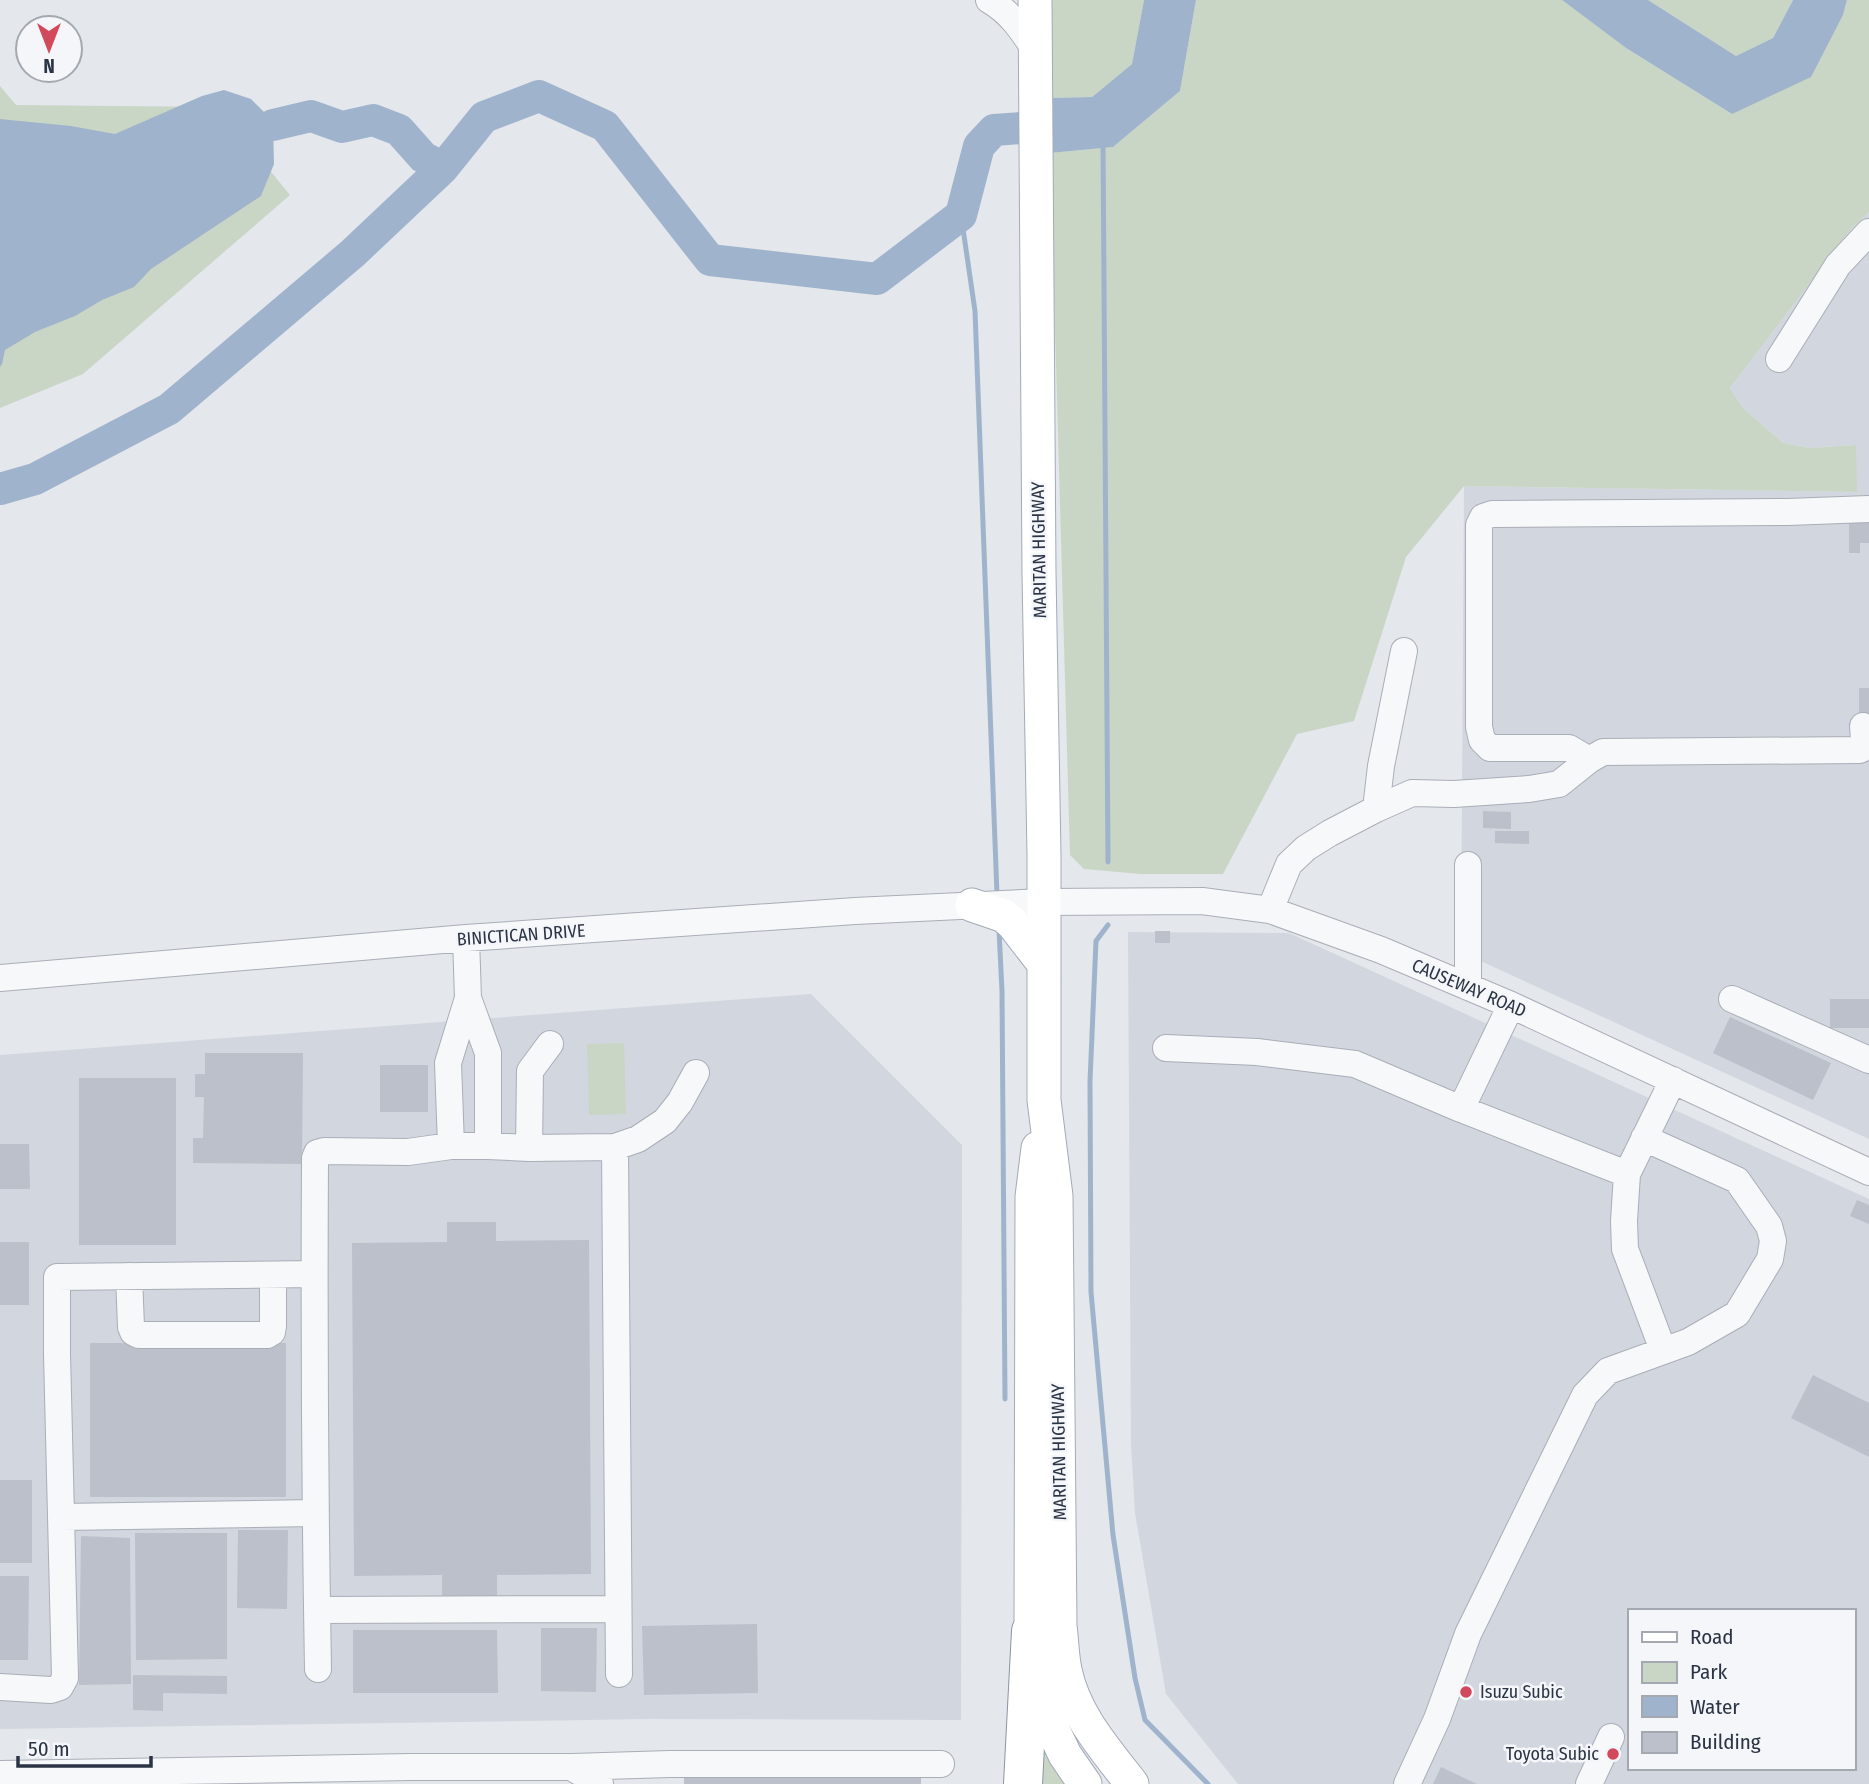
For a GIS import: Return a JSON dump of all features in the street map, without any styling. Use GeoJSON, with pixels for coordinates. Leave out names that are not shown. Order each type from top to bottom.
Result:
{"type":"FeatureCollection","features":[{"type":"Feature","properties":{"kind":"highway"},"geometry":{"type":"LineString","coordinates":[[1023,1784],[1031,1631]]}},
{"type":"Feature","properties":{"kind":"main road","name":"MARITAN HIGHWAY"},"geometry":{"type":"LineString","coordinates":[[1035,0],[1044,1100],[1032,1197],[1031,1631],[1047,1717],[1065,1755],[1085,1784]]}},
{"type":"Feature","properties":{"kind":"main road"},"geometry":{"type":"LineString","coordinates":[[972,905],[1004,916],[1044,964]]}},
{"type":"Feature","properties":{"kind":"main road","name":"MARITAN HIGHWAY"},"geometry":{"type":"LineString","coordinates":[[1044,1100],[1056,1196],[1060,1626],[1065,1671],[1076,1702],[1093,1735],[1132,1784]]}},
{"type":"Feature","properties":{"kind":"street"},"geometry":{"type":"LineString","coordinates":[[989,0],[1002,7],[1035,50]]}},
{"type":"Feature","properties":{"kind":"street"},"geometry":{"type":"LineString","coordinates":[[1779,359],[1838,265],[1869,232]]}},
{"type":"Feature","properties":{"kind":"street"},"geometry":{"type":"LineString","coordinates":[[1589,760],[1569,748],[1490,748],[1482,740],[1479,727],[1479,525],[1483,517],[1492,514],[1869,509]]}},
{"type":"Feature","properties":{"kind":"street"},"geometry":{"type":"LineString","coordinates":[[1376,809],[1381,766],[1405,651]]}},
{"type":"Feature","properties":{"kind":"street"},"geometry":{"type":"LineString","coordinates":[[1270,910],[1289,864],[1306,848],[1330,832],[1412,793],[1467,793],[1530,789],[1559,784],[1603,752],[1860,750],[1864,739],[1863,726]]}},
{"type":"Feature","properties":{"kind":"street"},"geometry":{"type":"LineString","coordinates":[[1468,865],[1468,987]]}},
{"type":"Feature","properties":{"kind":"street","name":"CAUSEWAY ROAD"},"geometry":{"type":"LineString","coordinates":[[1044,902],[1202,901],[1270,910],[1381,950],[1511,1005],[1868,1167]]}},
{"type":"Feature","properties":{"kind":"street","name":"BINICTICAN DRIVE"},"geometry":{"type":"LineString","coordinates":[[0,978],[467,939],[855,911],[1044,902]]}},
{"type":"Feature","properties":{"kind":"street"},"geometry":{"type":"LineString","coordinates":[[450,1146],[448,1063],[468,998],[467,939]]}},
{"type":"Feature","properties":{"kind":"street"},"geometry":{"type":"LineString","coordinates":[[468,998],[488,1054],[488,1146]]}},
{"type":"Feature","properties":{"kind":"street"},"geometry":{"type":"LineString","coordinates":[[1732,999],[1869,1060]]}},
{"type":"Feature","properties":{"kind":"street"},"geometry":{"type":"LineString","coordinates":[[1461,1109],[1511,1005]]}},
{"type":"Feature","properties":{"kind":"street"},"geometry":{"type":"LineString","coordinates":[[529,1148],[530,1071],[550,1044]]}},
{"type":"Feature","properties":{"kind":"street"},"geometry":{"type":"LineString","coordinates":[[1166,1048],[1257,1052],[1354,1064],[1627,1174]]}},
{"type":"Feature","properties":{"kind":"street"},"geometry":{"type":"LineString","coordinates":[[318,1669],[314,1274],[317,1153],[408,1152],[450,1146],[615,1147],[638,1139],[664,1121],[680,1102],[696,1073]]}},
{"type":"Feature","properties":{"kind":"street"},"geometry":{"type":"LineString","coordinates":[[1663,1350],[1625,1248],[1624,1221],[1627,1174],[1673,1080]]}},
{"type":"Feature","properties":{"kind":"street"},"geometry":{"type":"LineString","coordinates":[[1406,1784],[1437,1719],[1468,1634],[1585,1395],[1608,1371],[1688,1342],[1737,1314],[1770,1259],[1773,1241],[1769,1226],[1737,1180],[1644,1138]]}},
{"type":"Feature","properties":{"kind":"street"},"geometry":{"type":"LineString","coordinates":[[615,1147],[619,1674]]}},
{"type":"Feature","properties":{"kind":"street"},"geometry":{"type":"LineString","coordinates":[[0,1687],[51,1690],[60,1687],[65,1678],[57,1277],[314,1274]]}},
{"type":"Feature","properties":{"kind":"street"},"geometry":{"type":"LineString","coordinates":[[129,1276],[131,1326],[139,1335],[267,1335],[272,1332],[273,1326],[273,1275]]}},
{"type":"Feature","properties":{"kind":"street"},"geometry":{"type":"LineString","coordinates":[[62,1517],[315,1513]]}},
{"type":"Feature","properties":{"kind":"street"},"geometry":{"type":"LineString","coordinates":[[317,1610],[618,1609]]}},
{"type":"Feature","properties":{"kind":"street"},"geometry":{"type":"LineString","coordinates":[[1589,1784],[1611,1737]]}},
{"type":"Feature","properties":{"kind":"street"},"geometry":{"type":"LineString","coordinates":[[0,1774],[670,1764],[941,1765]]}},
{"type":"Feature","properties":{"kind":"street"},"geometry":{"type":"LineString","coordinates":[[571,1767],[600,1784]]}},
{"type":"Feature","properties":{"kind":"shaded area"},"geometry":{"type":"Polygon","coordinates":[[[1869,212],[1869,1139],[1461,952],[1464,486],[1856,492],[1855,445],[1809,448],[1783,443],[1742,407],[1730,388],[1851,229],[1869,212]]]}},
{"type":"Feature","properties":{"kind":"shaded area"},"geometry":{"type":"Polygon","coordinates":[[[1128,932],[1289,933],[1869,1199],[1869,1784],[1238,1784],[1166,1694],[1135,1513],[1131,1444],[1128,932]]]}},
{"type":"Feature","properties":{"kind":"shaded area"},"geometry":{"type":"Polygon","coordinates":[[[811,994],[962,1145],[961,1720],[648,1719],[0,1729],[0,1055],[811,994]]]}},
{"type":"Feature","properties":{"kind":"green space"},"geometry":{"type":"Polygon","coordinates":[[[1048,0],[1144,0],[1132,64],[1092,97],[1049,98],[1048,0]]]}},
{"type":"Feature","properties":{"kind":"green space"},"geometry":{"type":"Polygon","coordinates":[[[1196,0],[1562,0],[1626,48],[1732,114],[1843,15],[1847,0],[1869,0],[1869,212],[1851,229],[1730,388],[1742,407],[1783,443],[1809,448],[1856,445],[1857,492],[1464,486],[1406,557],[1354,721],[1297,734],[1223,874],[1141,874],[1084,869],[1070,855],[1050,153],[1113,147],[1180,91],[1196,0]]]}},
{"type":"Feature","properties":{"kind":"green space"},"geometry":{"type":"Polygon","coordinates":[[[1648,0],[1793,0],[1773,38],[1736,56],[1648,0]]]}},
{"type":"Feature","properties":{"kind":"green space"},"geometry":{"type":"Polygon","coordinates":[[[0,86],[16,105],[218,107],[290,195],[83,374],[0,408],[0,86]]]}},
{"type":"Feature","properties":{"kind":"green space"},"geometry":{"type":"Polygon","coordinates":[[[624,1043],[626,1114],[589,1115],[587,1044],[624,1043]]]}},
{"type":"Feature","properties":{"kind":"green space"},"geometry":{"type":"Polygon","coordinates":[[[1033,1725],[1076,1784],[1031,1784],[1033,1725]]]}},
{"type":"Feature","properties":{"kind":"water"},"geometry":{"type":"Polygon","coordinates":[[[1144,0],[1196,0],[1180,91],[1113,147],[1050,153],[1049,98],[1092,97],[1132,64],[1144,0]]]}},
{"type":"Feature","properties":{"kind":"water"},"geometry":{"type":"Polygon","coordinates":[[[1562,0],[1648,0],[1736,56],[1773,38],[1793,0],[1847,0],[1843,15],[1811,77],[1732,114],[1626,48],[1562,0]]]}},
{"type":"Feature","properties":{"kind":"water"},"geometry":{"type":"Polygon","coordinates":[[[224,90],[251,99],[273,125],[274,164],[261,196],[151,269],[134,287],[35,332],[5,350],[0,367],[0,119],[71,126],[115,134],[202,96],[224,90]]]}},
{"type":"Feature","properties":{"kind":"building"},"geometry":{"type":"Polygon","coordinates":[[[1849,520],[1869,523],[1869,543],[1860,543],[1860,553],[1849,553],[1849,520]]]}},
{"type":"Feature","properties":{"kind":"building"},"geometry":{"type":"Polygon","coordinates":[[[1859,688],[1869,688],[1869,717],[1859,717],[1859,688]]]}},
{"type":"Feature","properties":{"kind":"building"},"geometry":{"type":"Polygon","coordinates":[[[1483,811],[1511,812],[1511,829],[1483,828],[1483,811]]]}},
{"type":"Feature","properties":{"kind":"building"},"geometry":{"type":"Polygon","coordinates":[[[1495,831],[1529,831],[1529,844],[1495,843],[1495,831]]]}},
{"type":"Feature","properties":{"kind":"building"},"geometry":{"type":"Polygon","coordinates":[[[1155,931],[1170,931],[1170,943],[1155,943],[1155,931]]]}},
{"type":"Feature","properties":{"kind":"building"},"geometry":{"type":"Polygon","coordinates":[[[1830,999],[1869,999],[1869,1028],[1830,1028],[1830,999]]]}},
{"type":"Feature","properties":{"kind":"building"},"geometry":{"type":"Polygon","coordinates":[[[1730,1017],[1831,1063],[1813,1100],[1713,1053],[1730,1017]]]}},
{"type":"Feature","properties":{"kind":"building"},"geometry":{"type":"Polygon","coordinates":[[[205,1053],[303,1053],[302,1164],[193,1163],[193,1138],[203,1138],[204,1097],[195,1097],[195,1074],[205,1074],[205,1053]]]}},
{"type":"Feature","properties":{"kind":"building"},"geometry":{"type":"Polygon","coordinates":[[[380,1065],[428,1065],[428,1112],[380,1112],[380,1065]]]}},
{"type":"Feature","properties":{"kind":"building"},"geometry":{"type":"Polygon","coordinates":[[[79,1078],[176,1078],[176,1245],[79,1245],[79,1078]]]}},
{"type":"Feature","properties":{"kind":"building"},"geometry":{"type":"Polygon","coordinates":[[[0,1144],[29,1144],[30,1189],[0,1189],[0,1144]]]}},
{"type":"Feature","properties":{"kind":"building"},"geometry":{"type":"Polygon","coordinates":[[[1857,1200],[1869,1205],[1869,1224],[1850,1216],[1857,1200]]]}},
{"type":"Feature","properties":{"kind":"building"},"geometry":{"type":"Polygon","coordinates":[[[447,1222],[496,1222],[496,1241],[589,1240],[591,1574],[497,1575],[497,1618],[442,1618],[442,1575],[354,1576],[352,1243],[447,1242],[447,1222]]]}},
{"type":"Feature","properties":{"kind":"building"},"geometry":{"type":"Polygon","coordinates":[[[0,1242],[29,1242],[29,1305],[0,1305],[0,1242]]]}},
{"type":"Feature","properties":{"kind":"building"},"geometry":{"type":"Polygon","coordinates":[[[90,1343],[286,1343],[286,1497],[90,1497],[90,1343]]]}},
{"type":"Feature","properties":{"kind":"building"},"geometry":{"type":"Polygon","coordinates":[[[1813,1375],[1869,1403],[1869,1457],[1791,1418],[1813,1375]]]}},
{"type":"Feature","properties":{"kind":"building"},"geometry":{"type":"Polygon","coordinates":[[[0,1480],[32,1480],[32,1563],[0,1563],[0,1480]]]}},
{"type":"Feature","properties":{"kind":"building"},"geometry":{"type":"Polygon","coordinates":[[[238,1530],[288,1530],[287,1609],[237,1608],[238,1530]]]}},
{"type":"Feature","properties":{"kind":"building"},"geometry":{"type":"Polygon","coordinates":[[[135,1533],[227,1533],[227,1659],[136,1660],[135,1533]]]}},
{"type":"Feature","properties":{"kind":"building"},"geometry":{"type":"Polygon","coordinates":[[[81,1536],[130,1538],[131,1684],[79,1685],[81,1536]]]}},
{"type":"Feature","properties":{"kind":"building"},"geometry":{"type":"Polygon","coordinates":[[[0,1576],[29,1576],[28,1660],[0,1660],[0,1576]]]}},
{"type":"Feature","properties":{"kind":"building"},"geometry":{"type":"Polygon","coordinates":[[[757,1624],[758,1693],[644,1695],[642,1626],[757,1624]]]}},
{"type":"Feature","properties":{"kind":"building"},"geometry":{"type":"Polygon","coordinates":[[[541,1628],[597,1628],[596,1692],[541,1691],[541,1628]]]}},
{"type":"Feature","properties":{"kind":"building"},"geometry":{"type":"Polygon","coordinates":[[[353,1630],[497,1630],[498,1693],[353,1693],[353,1630]]]}},
{"type":"Feature","properties":{"kind":"building"},"geometry":{"type":"Polygon","coordinates":[[[133,1675],[227,1676],[227,1694],[163,1693],[163,1711],[133,1710],[133,1675]]]}},
{"type":"Feature","properties":{"kind":"building"},"geometry":{"type":"Polygon","coordinates":[[[921,1750],[921,1784],[684,1784],[684,1751],[921,1750]]]}},
{"type":"Feature","properties":{"kind":"building"},"geometry":{"type":"Polygon","coordinates":[[[1441,1767],[1477,1784],[1433,1784],[1441,1767]]]}},
{"type":"Feature","properties":{"kind":"waterway"},"geometry":{"type":"LineString","coordinates":[[0,489],[35,479],[169,409],[353,253],[443,168],[484,117],[539,96],[605,126],[710,260],[877,279],[961,215],[979,146],[994,130],[1061,125]]}},
{"type":"Feature","properties":{"kind":"waterway"},"geometry":{"type":"LineString","coordinates":[[273,125],[311,116],[342,127],[373,120],[399,130],[423,157],[443,168]]}},
{"type":"Feature","properties":{"kind":"waterway"},"geometry":{"type":"LineString","coordinates":[[1103,141],[1108,862]]}},
{"type":"Feature","properties":{"kind":"waterway"},"geometry":{"type":"LineString","coordinates":[[961,215],[975,311],[997,895]]}},
{"type":"Feature","properties":{"kind":"waterway"},"geometry":{"type":"LineString","coordinates":[[1108,925],[1096,941],[1090,1081],[1091,1292],[1113,1535],[1135,1678],[1145,1720],[1208,1784]]}},
{"type":"Feature","properties":{"kind":"waterway"},"geometry":{"type":"LineString","coordinates":[[999,930],[1002,991],[1005,1399]]}},
{"type":"Feature","properties":{"kind":"place","name":"Isuzu Subic"},"geometry":{"type":"Point","coordinates":[1466,1692]}},
{"type":"Feature","properties":{"kind":"place","name":"Toyota Subic"},"geometry":{"type":"Point","coordinates":[1613,1754]}}]}
